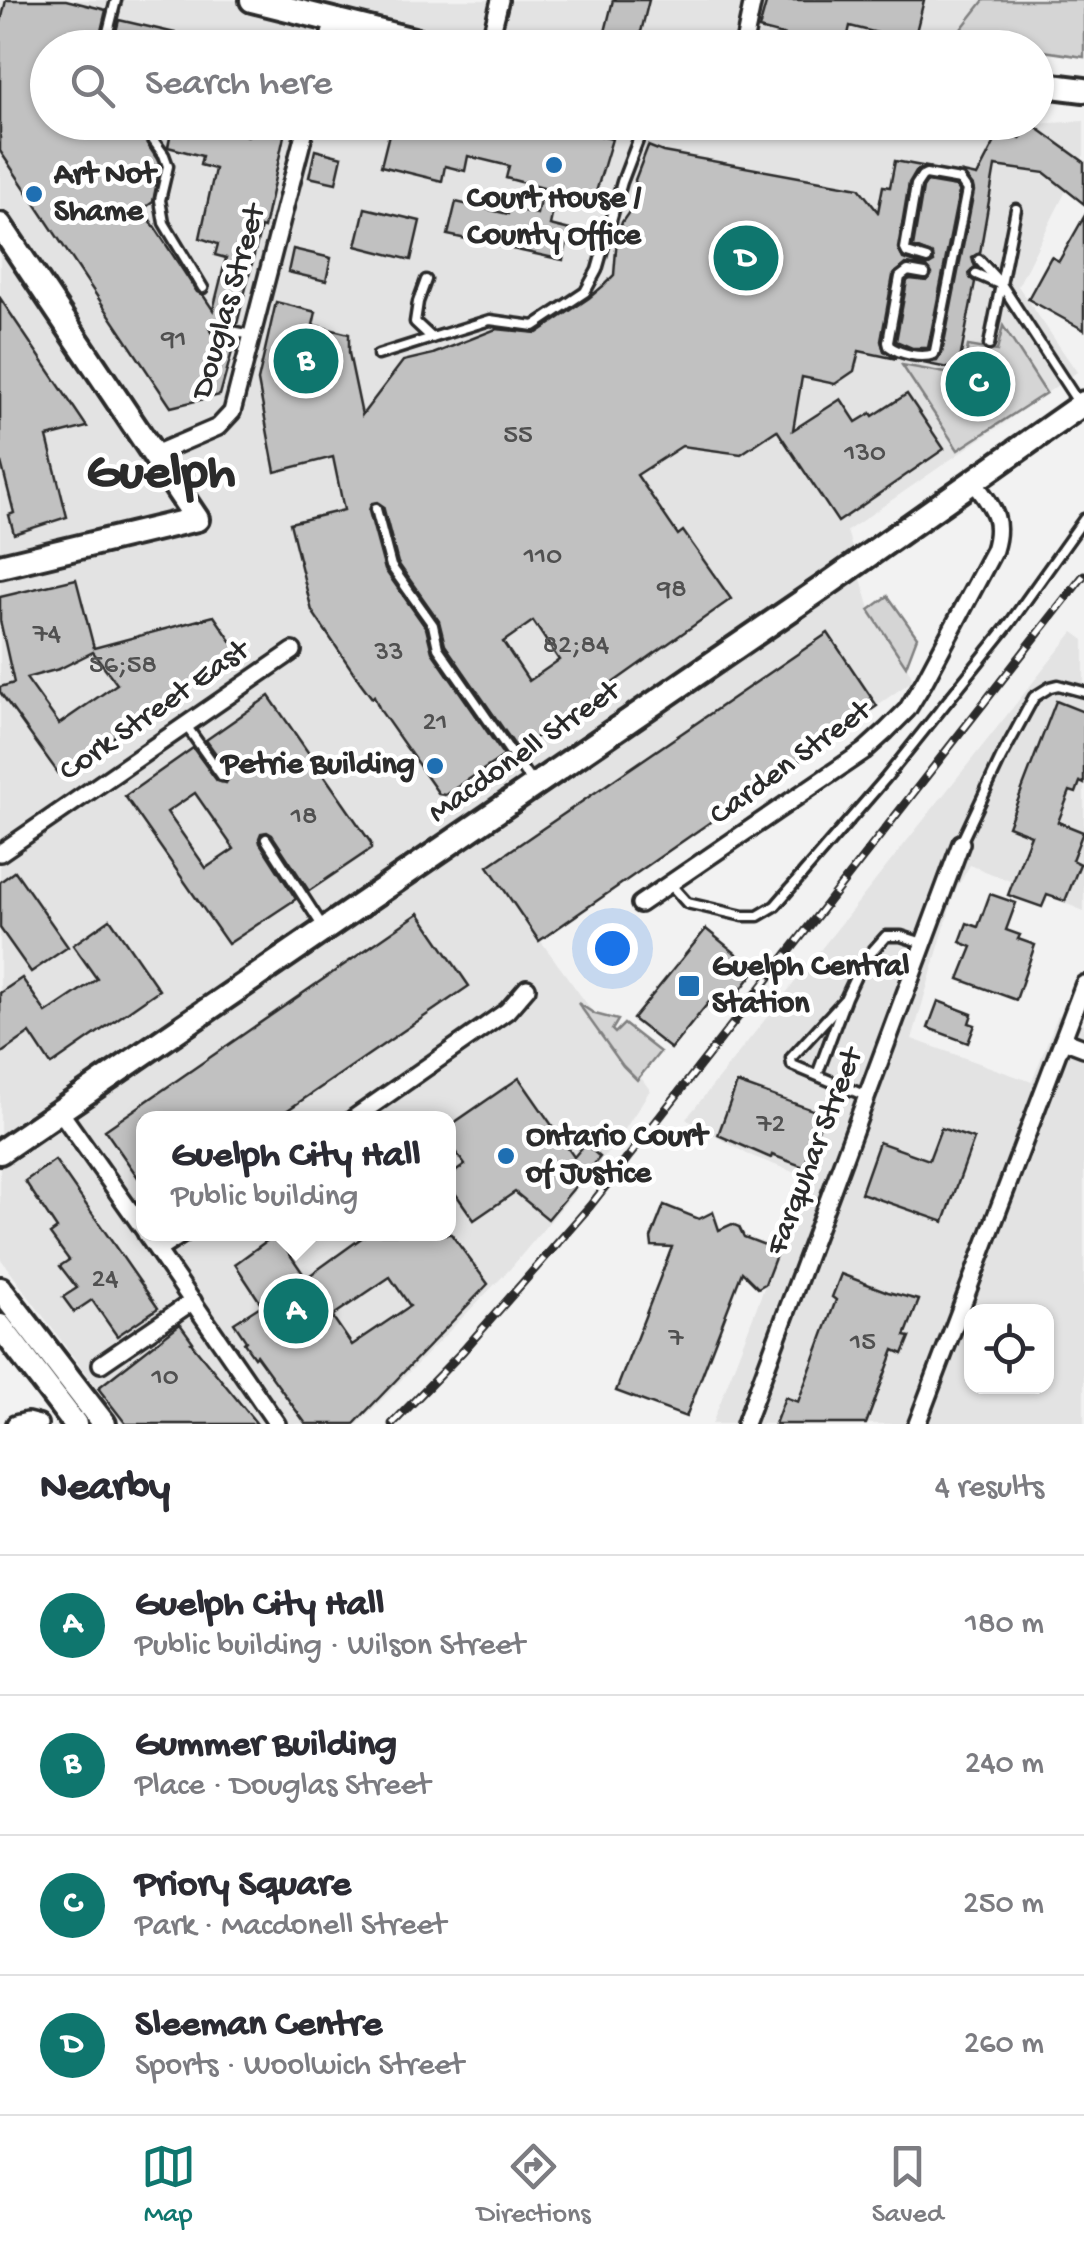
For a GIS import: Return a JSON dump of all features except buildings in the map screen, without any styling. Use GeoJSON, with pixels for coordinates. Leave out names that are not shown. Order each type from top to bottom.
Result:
{"type":"FeatureCollection","features":[{"type":"Feature","properties":{"kind":"street"},"geometry":{"type":"LineString","coordinates":[[252,0],[371,30]]}},
{"type":"Feature","properties":{"kind":"street"},"geometry":{"type":"LineString","coordinates":[[492,30],[500,0]]}},
{"type":"Feature","properties":{"kind":"street"},"geometry":{"type":"LineString","coordinates":[[747,30],[754,0]]}},
{"type":"Feature","properties":{"kind":"street"},"geometry":{"type":"LineString","coordinates":[[331,30],[334,21]]}},
{"type":"Feature","properties":{"kind":"street"},"geometry":{"type":"LineString","coordinates":[[1054,86],[1084,90]]}},
{"type":"Feature","properties":{"kind":"street","name":"Douglas Street"},"geometry":{"type":"LineString","coordinates":[[155,454],[225,422],[232,412],[302,140]]}},
{"type":"Feature","properties":{"kind":"street"},"geometry":{"type":"LineString","coordinates":[[0,226],[196,519],[1,563]]}},
{"type":"Feature","properties":{"kind":"street","name":"Macdonell Street"},"geometry":{"type":"LineString","coordinates":[[0,1152],[326,931],[1082,404]]}},
{"type":"Feature","properties":{"kind":"street","name":"Carden Street"},"geometry":{"type":"LineString","coordinates":[[640,904],[864,751],[907,710],[994,550],[998,522],[974,482]]}},
{"type":"Feature","properties":{"kind":"street","name":"Cork Street East"},"geometry":{"type":"LineString","coordinates":[[0,853],[293,651]]}},
{"type":"Feature","properties":{"kind":"street","name":"Farquhar Street"},"geometry":{"type":"LineString","coordinates":[[745,1424],[961,842]]}},
{"type":"Feature","properties":{"kind":"street"},"geometry":{"type":"LineString","coordinates":[[917,1424],[1084,984]]}},
{"type":"Feature","properties":{"kind":"street"},"geometry":{"type":"LineString","coordinates":[[364,1111],[507,1011],[528,988]]}},
{"type":"Feature","properties":{"kind":"street"},"geometry":{"type":"LineString","coordinates":[[1062,1040],[1084,1048]]}},
{"type":"Feature","properties":{"kind":"street"},"geometry":{"type":"LineString","coordinates":[[59,1110],[136,1219]]}},
{"type":"Feature","properties":{"kind":"street"},"geometry":{"type":"LineString","coordinates":[[152,1241],[278,1424]]}},
{"type":"Feature","properties":{"kind":"street"},"geometry":{"type":"LineString","coordinates":[[158,1250],[173,1241]]}},
{"type":"Feature","properties":{"kind":"street"},"geometry":{"type":"LineString","coordinates":[[0,1289],[104,1424]]}},
{"type":"Feature","properties":{"kind":"street"},"geometry":{"type":"LineString","coordinates":[[101,1364],[194,1301]]}},
{"type":"Feature","properties":{"kind":"street"},"geometry":{"type":"LineString","coordinates":[[0,1326],[75,1424]]}},
{"type":"Feature","properties":{"kind":"street"},"geometry":{"type":"LineString","coordinates":[[14,1424],[27,1420],[39,1424]]}},
{"type":"Feature","properties":{"kind":"lane"},"geometry":{"type":"LineString","coordinates":[[108,30],[116,0]]}},
{"type":"Feature","properties":{"kind":"lane"},"geometry":{"type":"LineString","coordinates":[[153,140],[168,166],[160,200],[164,223],[203,288]]}},
{"type":"Feature","properties":{"kind":"lane"},"geometry":{"type":"LineString","coordinates":[[378,355],[490,320],[534,326],[586,292],[597,270],[638,140]]}},
{"type":"Feature","properties":{"kind":"lane"},"geometry":{"type":"LineString","coordinates":[[925,274],[908,271],[900,277],[888,342],[897,351],[926,356],[936,350],[967,190],[960,180],[926,174],[916,185],[905,249],[907,254],[927,259]]}},
{"type":"Feature","properties":{"kind":"lane"},"geometry":{"type":"LineString","coordinates":[[989,346],[1016,209]]}},
{"type":"Feature","properties":{"kind":"lane"},"geometry":{"type":"LineString","coordinates":[[979,260],[1001,284],[1082,404]]}},
{"type":"Feature","properties":{"kind":"lane"},"geometry":{"type":"LineString","coordinates":[[976,274],[1001,284]]}},
{"type":"Feature","properties":{"kind":"lane"},"geometry":{"type":"LineString","coordinates":[[426,280],[416,322],[432,338]]}},
{"type":"Feature","properties":{"kind":"lane"},"geometry":{"type":"LineString","coordinates":[[216,328],[252,336]]}},
{"type":"Feature","properties":{"kind":"lane"},"geometry":{"type":"LineString","coordinates":[[376,509],[391,566],[434,625],[438,648],[534,786]]}},
{"type":"Feature","properties":{"kind":"lane"},"geometry":{"type":"LineString","coordinates":[[670,884],[687,903],[743,916],[758,916],[775,906],[1010,623],[1084,519]]}},
{"type":"Feature","properties":{"kind":"lane"},"geometry":{"type":"LineString","coordinates":[[961,842],[1034,697],[1058,685],[1084,692]]}},
{"type":"Feature","properties":{"kind":"lane"},"geometry":{"type":"LineString","coordinates":[[186,725],[222,776]]}},
{"type":"Feature","properties":{"kind":"lane"},"geometry":{"type":"LineString","coordinates":[[266,839],[326,931]]}},
{"type":"Feature","properties":{"kind":"lane"},"geometry":{"type":"LineString","coordinates":[[817,1075],[862,963],[886,936],[923,943]]}},
{"type":"Feature","properties":{"kind":"lane"},"geometry":{"type":"LineString","coordinates":[[846,996],[791,1058],[792,1065],[866,1096]]}},
{"type":"Feature","properties":{"kind":"shaded area"},"geometry":{"type":"Polygon","coordinates":[[[0,0],[984,0],[960,30],[30,30],[30,140],[1054,140],[1054,123],[1084,121],[1084,155],[1018,286],[1077,372],[847,531],[870,609],[912,681],[540,940],[650,1090],[618,1140],[510,1269],[358,1424],[123,1424],[0,1258],[0,0]]]}},
{"type":"Feature","properties":{"kind":"shaded area"},"geometry":{"type":"Polygon","coordinates":[[[984,0],[1084,0],[1084,57],[1054,53],[1054,30],[960,30],[984,0]]]}},
{"type":"Feature","properties":{"kind":"shaded area"},"geometry":{"type":"Polygon","coordinates":[[[1003,326],[1046,393],[958,450],[902,365],[962,376],[968,346],[997,351],[1003,326]]]}},
{"type":"Feature","properties":{"kind":"shaded area"},"geometry":{"type":"Polygon","coordinates":[[[888,596],[917,637],[906,666],[869,610],[888,596]]]}},
{"type":"Feature","properties":{"kind":"shaded area"},"geometry":{"type":"Polygon","coordinates":[[[1073,632],[1084,640],[1084,911],[970,865],[955,891],[912,1039],[1032,1082],[1058,1015],[1084,1024],[1084,1424],[712,1424],[803,1176],[747,1154],[686,1119],[1073,632]]]}},
{"type":"Feature","properties":{"kind":"shaded area"},"geometry":{"type":"Polygon","coordinates":[[[578,1003],[595,1014],[618,1020],[612,1030],[615,1033],[624,1024],[660,1052],[637,1080],[623,1066],[578,1003]]]}},
{"type":"Feature","properties":{"kind":"railway"},"geometry":{"type":"LineString","coordinates":[[392,1424],[463,1351],[590,1206],[1084,575]]}},
{"type":"Feature","properties":{"kind":"place","name":"Court House / County Office"},"geometry":{"type":"Point","coordinates":[554,165]}},
{"type":"Feature","properties":{"kind":"place","name":"Art Not Shame"},"geometry":{"type":"Point","coordinates":[34,194]}},
{"type":"Feature","properties":{"kind":"place","name":"Sleeman Centre"},"geometry":{"type":"Point","coordinates":[746,258]}},
{"type":"Feature","properties":{"kind":"place","name":"Gummer Building"},"geometry":{"type":"Point","coordinates":[306,361]}},
{"type":"Feature","properties":{"kind":"place","name":"Priory Square"},"geometry":{"type":"Point","coordinates":[978,384]}},
{"type":"Feature","properties":{"kind":"place","name":"Petrie Building"},"geometry":{"type":"Point","coordinates":[435,766]}},
{"type":"Feature","properties":{"kind":"place","name":"Guelph Central Station"},"geometry":{"type":"Point","coordinates":[689,986]}},
{"type":"Feature","properties":{"kind":"place","name":"Ontario Court of Justice"},"geometry":{"type":"Point","coordinates":[506,1156]}},
{"type":"Feature","properties":{"kind":"place","name":"Guelph City Hall"},"geometry":{"type":"Point","coordinates":[296,1311]}},
{"type":"Feature","properties":{"kind":"district","name":"Guelph"},"geometry":{"type":"Point","coordinates":[161,475]}}]}
